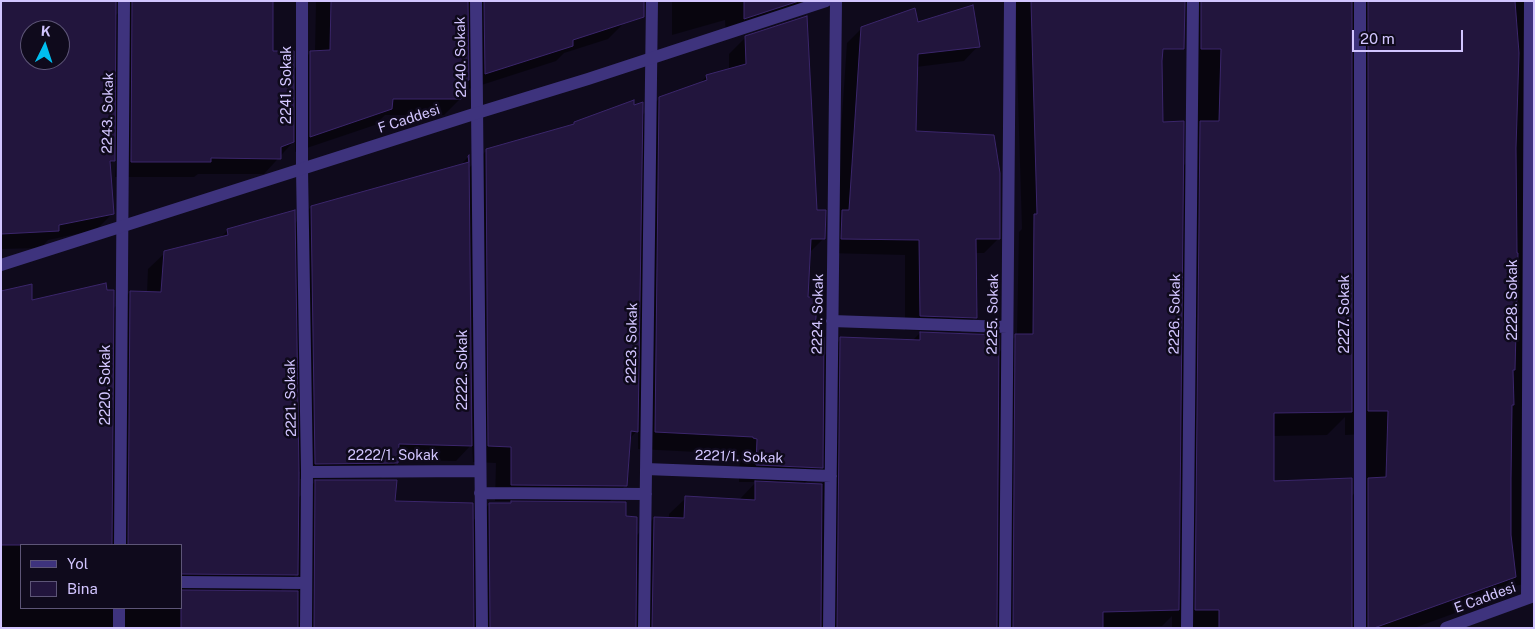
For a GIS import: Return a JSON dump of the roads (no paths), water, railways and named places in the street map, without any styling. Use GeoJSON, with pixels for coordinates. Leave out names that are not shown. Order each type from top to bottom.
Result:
{"type":"FeatureCollection","features":[{"type":"Feature","properties":{"kind":"street","name":"2243. Sokak"},"geometry":{"type":"LineString","coordinates":[[122,226],[124,1]]}},
{"type":"Feature","properties":{"kind":"street","name":"2241. Sokak"},"geometry":{"type":"LineString","coordinates":[[302,1],[302,169]]}},
{"type":"Feature","properties":{"kind":"street","name":"2240. Sokak"},"geometry":{"type":"LineString","coordinates":[[476,1],[477,113]]}},
{"type":"Feature","properties":{"kind":"street","name":"2223. Sokak"},"geometry":{"type":"LineString","coordinates":[[644,628],[652,1]]}},
{"type":"Feature","properties":{"kind":"street","name":"F Caddesi"},"geometry":{"type":"LineString","coordinates":[[1,265],[650,59],[826,1]]}},
{"type":"Feature","properties":{"kind":"street","name":"2224. Sokak"},"geometry":{"type":"LineString","coordinates":[[829,628],[836,1]]}},
{"type":"Feature","properties":{"kind":"street","name":"2225. Sokak"},"geometry":{"type":"LineString","coordinates":[[1004,628],[1010,1]]}},
{"type":"Feature","properties":{"kind":"street","name":"2226. Sokak"},"geometry":{"type":"LineString","coordinates":[[1187,628],[1193,1]]}},
{"type":"Feature","properties":{"kind":"street","name":"2227. Sokak"},"geometry":{"type":"LineString","coordinates":[[1360,1],[1360,628]]}},
{"type":"Feature","properties":{"kind":"street","name":"2228. Sokak"},"geometry":{"type":"LineString","coordinates":[[1530,1],[1530,597]]}},
{"type":"Feature","properties":{"kind":"street","name":"2222. Sokak"},"geometry":{"type":"LineString","coordinates":[[477,113],[482,628]]}},
{"type":"Feature","properties":{"kind":"street","name":"2221. Sokak"},"geometry":{"type":"LineString","coordinates":[[302,169],[307,472],[306,628]]}},
{"type":"Feature","properties":{"kind":"street","name":"2220. Sokak"},"geometry":{"type":"LineString","coordinates":[[120,544],[122,226]]}},
{"type":"Feature","properties":{"kind":"street"},"geometry":{"type":"LineString","coordinates":[[832,321],[1008,327]]}},
{"type":"Feature","properties":{"kind":"street","name":"2221/1. Sokak"},"geometry":{"type":"LineString","coordinates":[[646,469],[830,476]]}},
{"type":"Feature","properties":{"kind":"street","name":"2222/1. Sokak"},"geometry":{"type":"LineString","coordinates":[[307,472],[479,471]]}},
{"type":"Feature","properties":{"kind":"street"},"geometry":{"type":"LineString","coordinates":[[480,493],[646,494]]}},
{"type":"Feature","properties":{"kind":"street"},"geometry":{"type":"LineString","coordinates":[[182,582],[305,583]]}},
{"type":"Feature","properties":{"kind":"street","name":"E Caddesi"},"geometry":{"type":"LineString","coordinates":[[1446,628],[1530,597]]}},
{"type":"Feature","properties":{"kind":"street"},"geometry":{"type":"LineString","coordinates":[[119,609],[119,628]]}}]}
